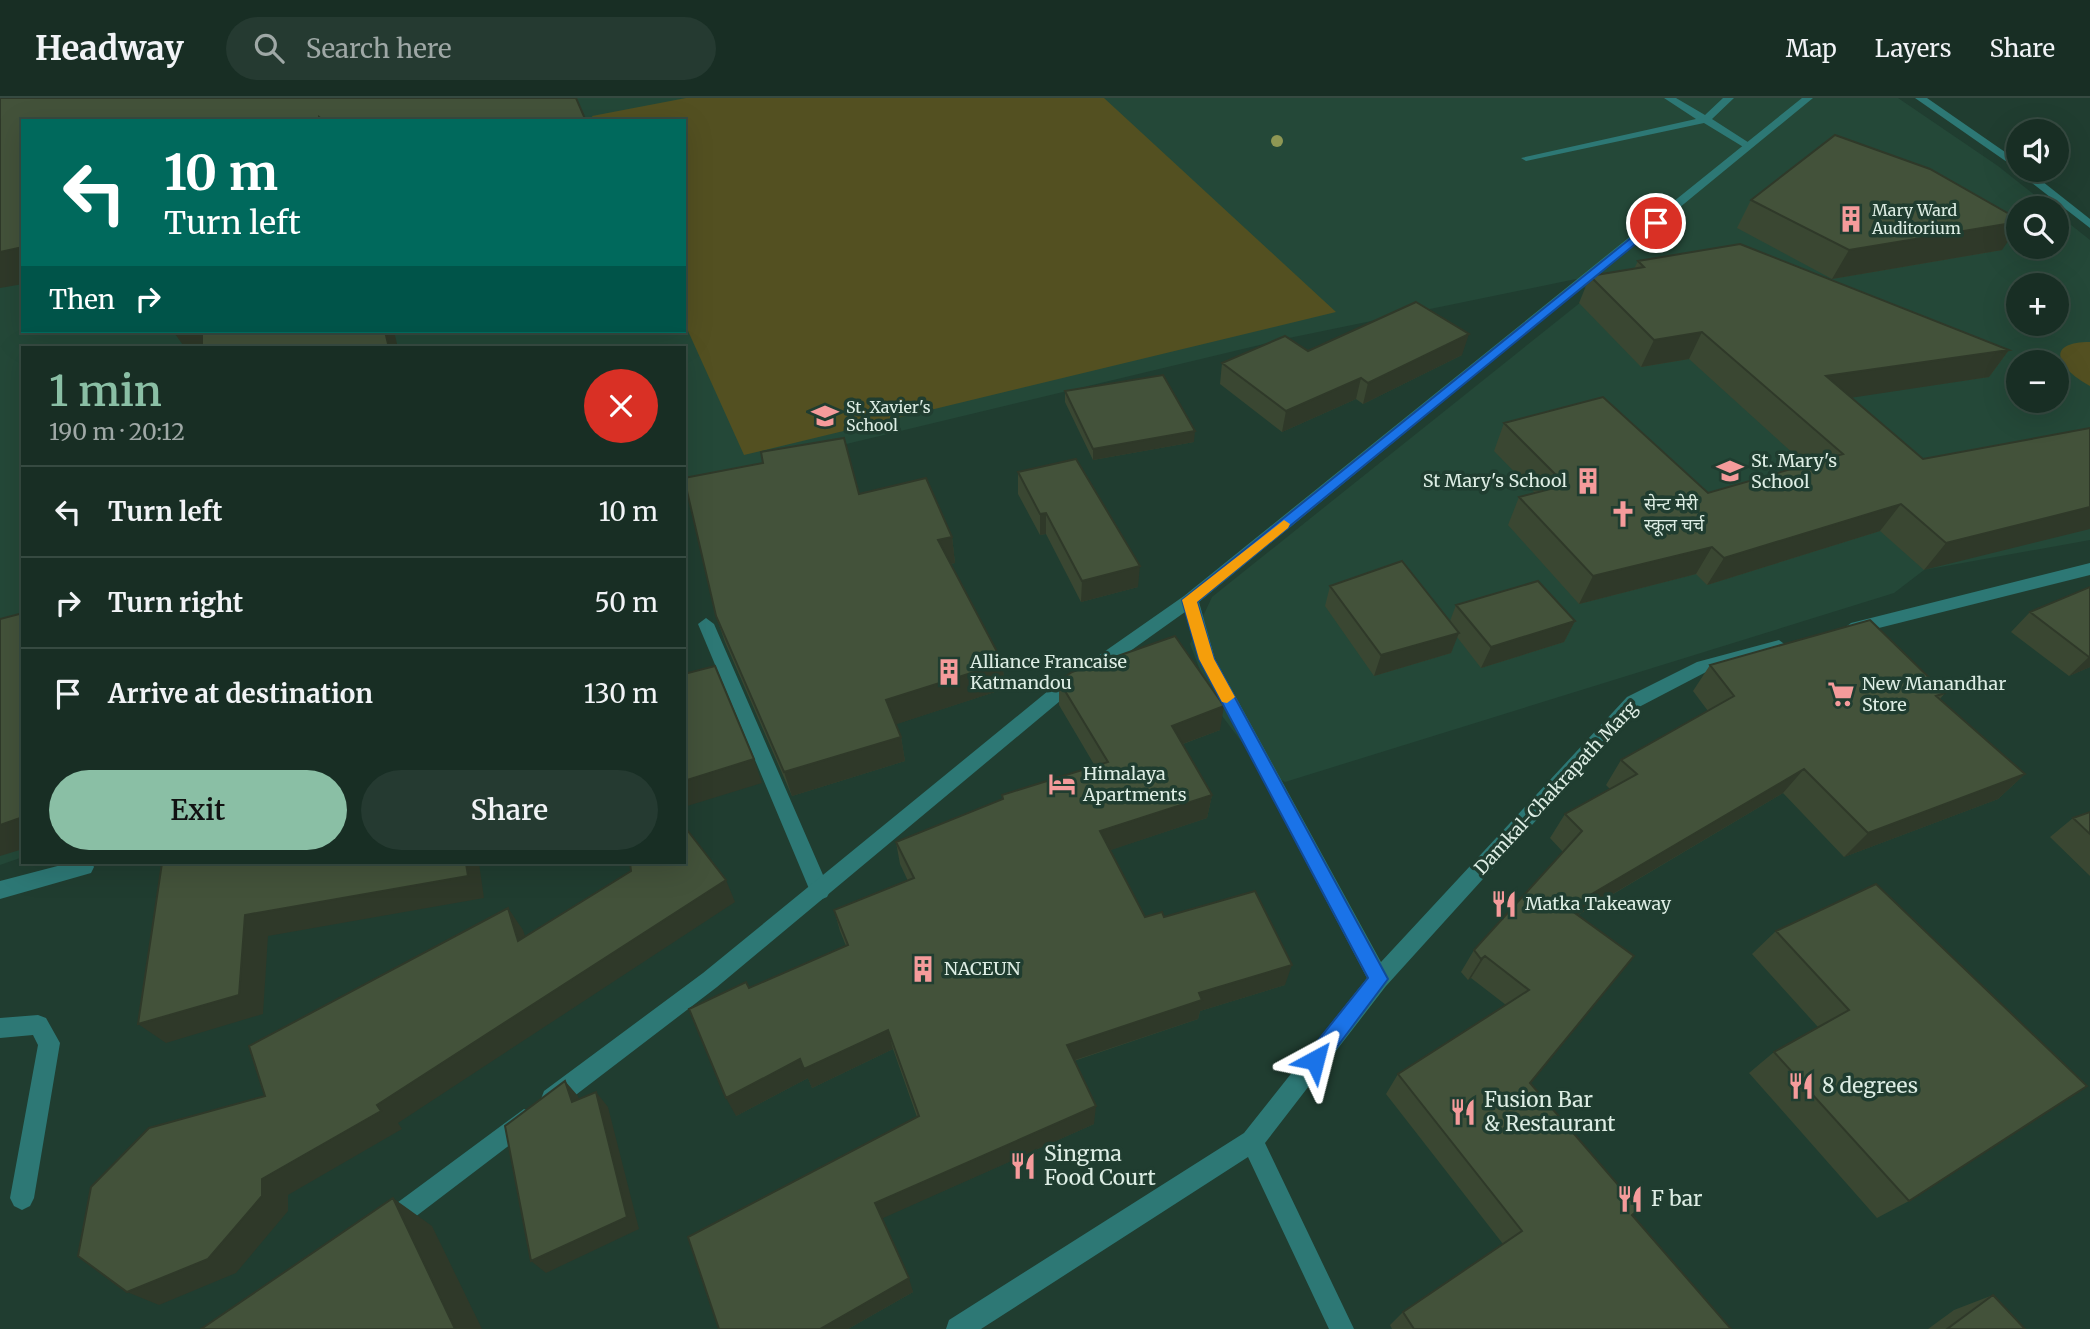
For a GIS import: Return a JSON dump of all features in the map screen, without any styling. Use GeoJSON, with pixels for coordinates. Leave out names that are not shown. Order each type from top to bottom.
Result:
{"type":"FeatureCollection","features":[{"type":"Feature","properties":{"kind":"street"},"geometry":{"type":"LineString","coordinates":[[1669,98],[1749,146]]}},
{"type":"Feature","properties":{"kind":"street"},"geometry":{"type":"LineString","coordinates":[[1526,158],[1705,120],[1730,98]]}},
{"type":"Feature","properties":{"kind":"street"},"geometry":{"type":"LineString","coordinates":[[380,1229],[710,980],[1054,696],[1190,600],[1808,98]]}},
{"type":"Feature","properties":{"kind":"street"},"geometry":{"type":"LineString","coordinates":[[1920,98],[2006,158]]}},
{"type":"Feature","properties":{"kind":"street"},"geometry":{"type":"LineString","coordinates":[[2037,182],[2090,225]]}},
{"type":"Feature","properties":{"kind":"street"},"geometry":{"type":"LineString","coordinates":[[1834,633],[2090,569]]}},
{"type":"Feature","properties":{"kind":"street"},"geometry":{"type":"LineString","coordinates":[[1190,600],[1207,659],[1379,979]]}},
{"type":"Feature","properties":{"kind":"street"},"geometry":{"type":"LineString","coordinates":[[706,624],[820,891]]}},
{"type":"Feature","properties":{"kind":"street","name":"Damkal-Chakrapath Marg"},"geometry":{"type":"LineString","coordinates":[[958,1329],[1252,1141],[1379,979],[1633,702],[1703,666],[1795,643]]}},
{"type":"Feature","properties":{"kind":"street"},"geometry":{"type":"LineString","coordinates":[[0,890],[84,867]]}},
{"type":"Feature","properties":{"kind":"street"},"geometry":{"type":"LineString","coordinates":[[0,1028],[38,1025],[49,1043],[22,1198]]}},
{"type":"Feature","properties":{"kind":"street"},"geometry":{"type":"LineString","coordinates":[[1252,1141],[1342,1329]]}},
{"type":"Feature","properties":{"kind":"shaded area"},"geometry":{"type":"Polygon","coordinates":[[[503,98],[1898,98],[1998,166],[2006,172],[2006,182],[2018,182],[2036,196],[2006,196],[2006,259],[2069,259],[2069,223],[2090,240],[2090,540],[1924,570],[1894,593],[1285,782],[1260,766],[1213,704],[1190,644],[1212,597],[1591,294],[1576,279],[1284,339],[686,483],[686,346],[21,346],[21,858],[0,865],[0,180],[21,176],[21,333],[686,333],[686,119],[360,119],[503,98]]]}},
{"type":"Feature","properties":{"kind":"shaded area","name":"St. Xavier's School"},"geometry":{"type":"Polygon","coordinates":[[[686,98],[1104,98],[1336,312],[744,455],[686,326],[686,119],[593,119],[592,116],[686,98]]]}},
{"type":"Feature","properties":{"kind":"shaded area"},"geometry":{"type":"Polygon","coordinates":[[[2090,342],[2090,386],[2069,371],[2069,350],[2063,350],[2075,343],[2090,342]]]}},
{"type":"Feature","properties":{"kind":"building"},"geometry":{"type":"Polygon","coordinates":[[[0,98],[576,98],[585,119],[21,119],[21,247],[0,252],[0,98]]]}},
{"type":"Feature","properties":{"kind":"building"},"geometry":{"type":"Polygon","coordinates":[[[1835,135],[1930,169],[2006,212],[2006,224],[1849,250],[1751,200],[1835,135]]]}},
{"type":"Feature","properties":{"kind":"building"},"geometry":{"type":"Polygon","coordinates":[[[1740,244],[2009,350],[1826,376],[1923,459],[2090,428],[2090,507],[1946,543],[1901,504],[1724,558],[1712,547],[1593,576],[1519,497],[1566,485],[1504,423],[1603,397],[1708,493],[1843,454],[1702,332],[1654,340],[1590,276],[1644,267],[1638,261],[1740,244]]]}},
{"type":"Feature","properties":{"kind":"building"},"geometry":{"type":"Polygon","coordinates":[[[1416,302],[1469,334],[1368,383],[1361,378],[1286,411],[1222,363],[1285,336],[1308,351],[1416,302]]]}},
{"type":"Feature","properties":{"kind":"building"},"geometry":{"type":"Polygon","coordinates":[[[202,333],[385,333],[389,346],[202,346],[202,333]]]}},
{"type":"Feature","properties":{"kind":"building"},"geometry":{"type":"Polygon","coordinates":[[[1163,375],[1195,431],[1093,449],[1065,391],[1163,375]]]}},
{"type":"Feature","properties":{"kind":"building"},"geometry":{"type":"Polygon","coordinates":[[[844,438],[859,494],[926,478],[952,537],[938,540],[1003,663],[886,700],[901,737],[784,772],[716,616],[686,487],[686,478],[763,463],[761,452],[844,438]]]}},
{"type":"Feature","properties":{"kind":"building"},"geometry":{"type":"Polygon","coordinates":[[[1076,459],[1140,566],[1082,581],[1046,513],[1040,514],[1018,472],[1076,459]]]}},
{"type":"Feature","properties":{"kind":"building"},"geometry":{"type":"Polygon","coordinates":[[[1402,561],[1459,633],[1381,655],[1330,586],[1402,561]]]}},
{"type":"Feature","properties":{"kind":"building"},"geometry":{"type":"Polygon","coordinates":[[[1538,581],[1575,621],[1491,647],[1456,605],[1538,581]]]}},
{"type":"Feature","properties":{"kind":"building"},"geometry":{"type":"Polygon","coordinates":[[[2090,587],[2090,656],[2089,657],[2030,612],[2090,587]]]}},
{"type":"Feature","properties":{"kind":"building"},"geometry":{"type":"Polygon","coordinates":[[[21,614],[21,818],[0,825],[0,619],[21,614]]]}},
{"type":"Feature","properties":{"kind":"building"},"geometry":{"type":"Polygon","coordinates":[[[1870,620],[1945,693],[1936,696],[2025,774],[1868,833],[1804,769],[1568,908],[1634,956],[1530,1083],[1639,1209],[1632,1215],[1731,1329],[1414,1329],[1403,1312],[1522,1231],[1398,1074],[1529,990],[1485,956],[1481,959],[1474,950],[1582,831],[1565,814],[1637,774],[1621,760],[1734,696],[1710,665],[1870,620]]]}},
{"type":"Feature","properties":{"kind":"building"},"geometry":{"type":"Polygon","coordinates":[[[1175,636],[1224,706],[1172,726],[1212,795],[1100,831],[1145,917],[1162,912],[1164,917],[1255,891],[1292,965],[1199,993],[1202,1000],[1067,1045],[1096,1106],[875,1203],[909,1278],[820,1329],[719,1329],[688,1237],[919,1116],[888,1030],[804,1069],[800,1059],[726,1098],[689,1009],[746,982],[749,988],[848,945],[834,910],[914,878],[896,842],[1003,799],[1002,795],[1108,762],[1059,681],[1072,672],[1175,636]]]}},
{"type":"Feature","properties":{"kind":"building"},"geometry":{"type":"Polygon","coordinates":[[[715,666],[754,759],[686,780],[686,673],[715,666]]]}},
{"type":"Feature","properties":{"kind":"building"},"geometry":{"type":"Polygon","coordinates":[[[2090,812],[2090,834],[2073,818],[2090,812]]]}},
{"type":"Feature","properties":{"kind":"building"},"geometry":{"type":"Polygon","coordinates":[[[686,829],[726,880],[377,1105],[381,1111],[262,1179],[262,1196],[208,1259],[127,1292],[78,1256],[91,1187],[149,1128],[265,1096],[249,1046],[508,908],[518,941],[631,871],[630,864],[686,864],[686,829]]]}},
{"type":"Feature","properties":{"kind":"building"},"geometry":{"type":"Polygon","coordinates":[[[162,864],[466,864],[468,876],[245,915],[239,995],[138,1024],[162,864]]]}},
{"type":"Feature","properties":{"kind":"building"},"geometry":{"type":"Polygon","coordinates":[[[1876,884],[2087,1086],[1909,1201],[1774,1052],[1849,1010],[1776,931],[1876,884]]]}},
{"type":"Feature","properties":{"kind":"building"},"geometry":{"type":"Polygon","coordinates":[[[565,1081],[572,1102],[596,1092],[627,1217],[531,1261],[505,1126],[565,1081]]]}},
{"type":"Feature","properties":{"kind":"building"},"geometry":{"type":"Polygon","coordinates":[[[393,1198],[455,1329],[201,1329],[393,1198]]]}},
{"type":"Feature","properties":{"kind":"building"},"geometry":{"type":"Polygon","coordinates":[[[1993,1295],[2025,1329],[1947,1329],[1993,1295]]]}},
{"type":"Feature","properties":{"kind":"slow traffic"},"geometry":{"type":"LineString","coordinates":[[1227,697],[1207,659],[1190,600],[1284,524]]}},
{"type":"Feature","properties":{"kind":"place","name":"Mary Ward Auditorium"},"geometry":{"type":"Point","coordinates":[1851,219]}},
{"type":"Feature","properties":{"kind":"place","name":"St. Xavier's School"},"geometry":{"type":"Point","coordinates":[825,416]}},
{"type":"Feature","properties":{"kind":"place","name":"St. Mary's School"},"geometry":{"type":"Point","coordinates":[1730,471]}},
{"type":"Feature","properties":{"kind":"place","name":"St Mary's School"},"geometry":{"type":"Point","coordinates":[1588,481]}},
{"type":"Feature","properties":{"kind":"place","name":"सेन्ट मेरी स्कूल चर्च"},"geometry":{"type":"Point","coordinates":[1623,514]}},
{"type":"Feature","properties":{"kind":"place","name":"Alliance Francaise Katmandou"},"geometry":{"type":"Point","coordinates":[949,672]}},
{"type":"Feature","properties":{"kind":"place","name":"New Manandhar Store"},"geometry":{"type":"Point","coordinates":[1841,694]}},
{"type":"Feature","properties":{"kind":"place","name":"Himalaya Apartments"},"geometry":{"type":"Point","coordinates":[1062,784]}},
{"type":"Feature","properties":{"kind":"place","name":"Matka Takeaway"},"geometry":{"type":"Point","coordinates":[1504,904]}},
{"type":"Feature","properties":{"kind":"place","name":"NACEUN"},"geometry":{"type":"Point","coordinates":[923,969]}},
{"type":"Feature","properties":{"kind":"place","name":"8 degrees"},"geometry":{"type":"Point","coordinates":[1801,1086]}},
{"type":"Feature","properties":{"kind":"place","name":"Fusion Bar & Restaurant"},"geometry":{"type":"Point","coordinates":[1463,1112]}},
{"type":"Feature","properties":{"kind":"place","name":"Singma Food Court"},"geometry":{"type":"Point","coordinates":[1023,1166]}},
{"type":"Feature","properties":{"kind":"place","name":"F bar"},"geometry":{"type":"Point","coordinates":[1630,1199]}},
{"type":"Feature","properties":{"kind":"route"},"geometry":{"type":"LineString","coordinates":[[1315,1060],[1379,979],[1207,659],[1190,600],[1656,223]]}}]}
